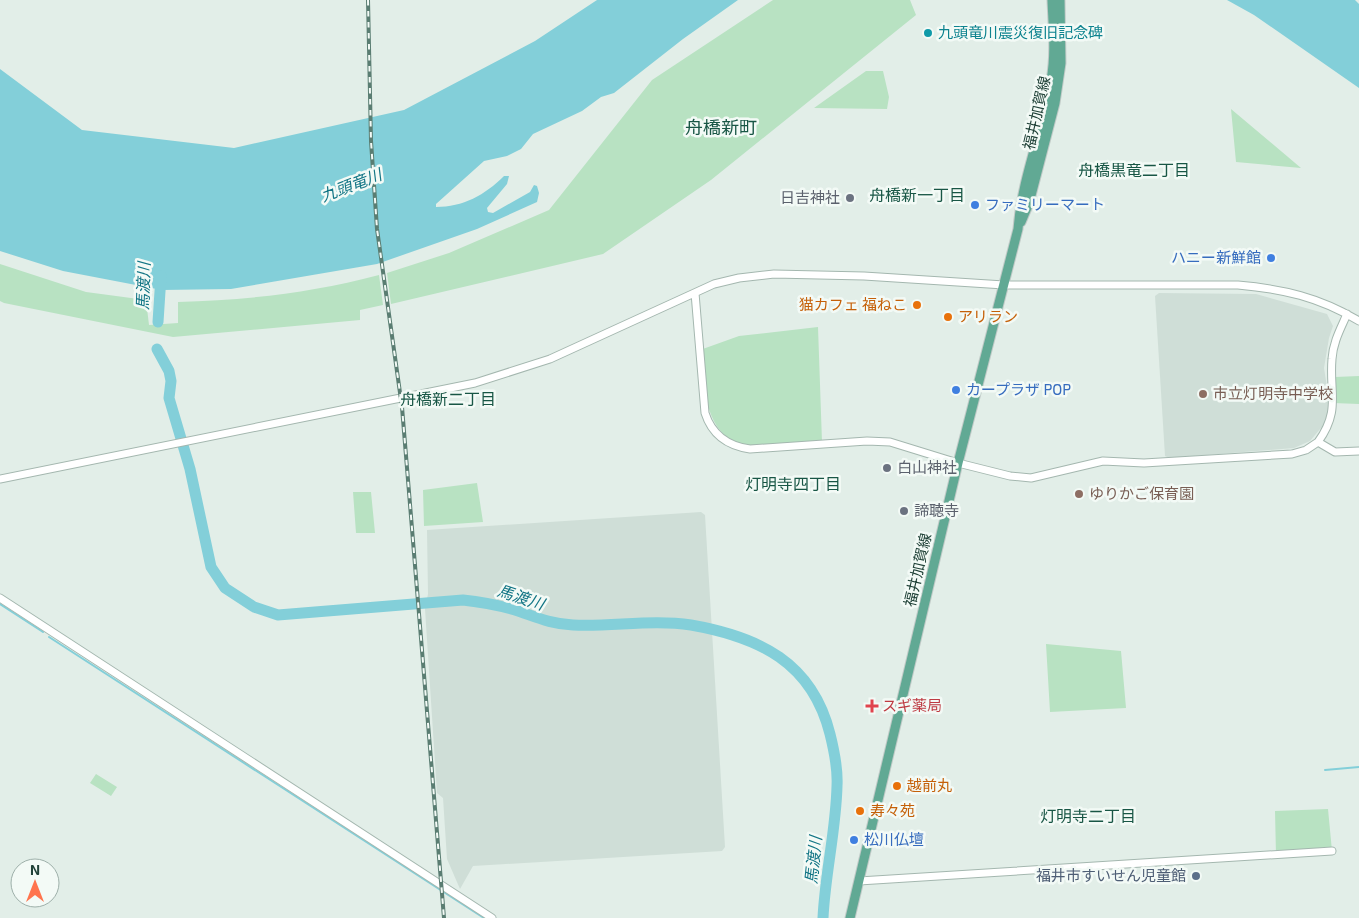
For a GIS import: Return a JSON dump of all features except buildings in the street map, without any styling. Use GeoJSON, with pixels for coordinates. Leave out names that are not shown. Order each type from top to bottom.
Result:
{"type":"FeatureCollection","features":[{"type":"Feature","properties":{"kind":"main road","name":"福井加賀線"},"geometry":{"type":"LineString","coordinates":[[1051,102],[1053,67],[1052,0]]}},
{"type":"Feature","properties":{"kind":"main road","name":"福井加賀線"},"geometry":{"type":"LineString","coordinates":[[850,918],[958,463],[1018,229],[1029,203],[1061,64],[1060,0]]}},
{"type":"Feature","properties":{"kind":"street"},"geometry":{"type":"LineString","coordinates":[[0,479],[427,393],[505,375],[550,359],[725,280],[774,274],[864,276],[1004,285],[1238,285],[1270,288],[1305,295],[1359,321]]}},
{"type":"Feature","properties":{"kind":"street"},"geometry":{"type":"LineString","coordinates":[[696,293],[703,403],[709,425],[716,434],[728,442],[750,449],[867,441],[890,442],[958,463],[1010,476],[1031,478],[1103,462],[1144,463],[1292,454],[1306,450],[1318,442],[1328,428],[1332,416],[1332,358],[1334,345],[1347,314]]}},
{"type":"Feature","properties":{"kind":"street"},"geometry":{"type":"LineString","coordinates":[[1318,442],[1335,452],[1359,451]]}},
{"type":"Feature","properties":{"kind":"street"},"geometry":{"type":"LineString","coordinates":[[0,598],[492,918]]}},
{"type":"Feature","properties":{"kind":"street"},"geometry":{"type":"LineString","coordinates":[[859,881],[1332,850]]}},
{"type":"Feature","properties":{"kind":"shaded area"},"geometry":{"type":"Polygon","coordinates":[[[1159,293],[1256,294],[1327,314],[1333,326],[1324,368],[1330,406],[1326,422],[1310,441],[1294,448],[1169,458],[1165,456],[1155,296],[1159,293]]]}},
{"type":"Feature","properties":{"kind":"shaded area"},"geometry":{"type":"Polygon","coordinates":[[[701,512],[705,515],[725,847],[722,851],[473,866],[460,889],[447,859],[443,798],[437,793],[425,609],[428,594],[427,530],[701,512]]]}},
{"type":"Feature","properties":{"kind":"green space"},"geometry":{"type":"Polygon","coordinates":[[[773,0],[910,0],[916,15],[711,180],[603,254],[391,304],[387,273],[449,253],[549,210],[652,80],[773,0]]]}},
{"type":"Feature","properties":{"kind":"green space"},"geometry":{"type":"Polygon","coordinates":[[[866,71],[883,71],[889,97],[887,109],[814,108],[866,71]]]}},
{"type":"Feature","properties":{"kind":"green space"},"geometry":{"type":"Polygon","coordinates":[[[1231,109],[1301,168],[1236,162],[1231,109]]]}},
{"type":"Feature","properties":{"kind":"green space"},"geometry":{"type":"Polygon","coordinates":[[[0,264],[86,292],[146,300],[149,325],[178,323],[178,302],[304,291],[379,275],[383,305],[360,310],[360,320],[173,337],[4,303],[0,301],[0,264]]]}},
{"type":"Feature","properties":{"kind":"green space"},"geometry":{"type":"Polygon","coordinates":[[[818,327],[822,442],[755,450],[734,442],[722,433],[714,422],[709,409],[700,350],[739,336],[818,327]]]}},
{"type":"Feature","properties":{"kind":"green space"},"geometry":{"type":"Polygon","coordinates":[[[1359,376],[1359,404],[1333,403],[1335,377],[1359,376]]]}},
{"type":"Feature","properties":{"kind":"green space"},"geometry":{"type":"Polygon","coordinates":[[[477,483],[483,522],[424,526],[423,490],[477,483]]]}},
{"type":"Feature","properties":{"kind":"green space"},"geometry":{"type":"Polygon","coordinates":[[[353,492],[371,492],[375,533],[356,533],[353,492]]]}},
{"type":"Feature","properties":{"kind":"green space"},"geometry":{"type":"Polygon","coordinates":[[[1046,644],[1121,651],[1126,708],[1050,712],[1046,644]]]}},
{"type":"Feature","properties":{"kind":"green space"},"geometry":{"type":"Polygon","coordinates":[[[96,774],[117,787],[111,796],[90,783],[96,774]]]}},
{"type":"Feature","properties":{"kind":"green space"},"geometry":{"type":"Polygon","coordinates":[[[1328,809],[1332,851],[1276,855],[1275,811],[1328,809]]]}},
{"type":"Feature","properties":{"kind":"water","name":"九頭竜川"},"geometry":{"type":"Polygon","coordinates":[[[597,0],[738,0],[683,39],[614,93],[601,97],[582,111],[533,134],[521,149],[507,156],[484,161],[436,204],[436,207],[455,205],[473,199],[489,189],[504,176],[509,176],[507,184],[487,208],[488,212],[493,213],[530,192],[534,185],[537,186],[539,193],[537,202],[477,229],[377,264],[231,289],[162,290],[63,271],[0,251],[0,69],[82,130],[234,148],[404,110],[535,41],[597,0]]]}},
{"type":"Feature","properties":{"kind":"water"},"geometry":{"type":"Polygon","coordinates":[[[1227,0],[1355,0],[1359,4],[1359,88],[1254,15],[1227,0]]]}},
{"type":"Feature","properties":{"kind":"waterway","name":"馬渡川"},"geometry":{"type":"LineString","coordinates":[[158,322],[161,276]]}},
{"type":"Feature","properties":{"kind":"waterway","name":"馬渡川"},"geometry":{"type":"LineString","coordinates":[[157,349],[169,371],[171,381],[169,398],[190,469],[211,567],[225,588],[254,607],[278,615],[463,600],[515,610],[543,620],[565,624],[676,623],[716,630],[739,637],[779,657],[796,671],[810,688],[822,709],[830,734],[836,766],[836,803],[823,918]]}},
{"type":"Feature","properties":{"kind":"waterway"},"geometry":{"type":"LineString","coordinates":[[0,604],[43,632]]}},
{"type":"Feature","properties":{"kind":"waterway"},"geometry":{"type":"LineString","coordinates":[[49,637],[484,918]]}},
{"type":"Feature","properties":{"kind":"waterway"},"geometry":{"type":"LineString","coordinates":[[1325,770],[1359,767]]}},
{"type":"Feature","properties":{"kind":"railway"},"geometry":{"type":"LineString","coordinates":[[368,0],[371,141],[377,229],[402,407],[444,918]]}},
{"type":"Feature","properties":{"kind":"place","name":"九頭竜川震災復旧記念碑"},"geometry":{"type":"Point","coordinates":[928,33]}},
{"type":"Feature","properties":{"kind":"place","name":"日吉神社"},"geometry":{"type":"Point","coordinates":[850,198]}},
{"type":"Feature","properties":{"kind":"place","name":"ファミリーマート"},"geometry":{"type":"Point","coordinates":[975,205]}},
{"type":"Feature","properties":{"kind":"place","name":"ハニー新鮮館"},"geometry":{"type":"Point","coordinates":[1271,258]}},
{"type":"Feature","properties":{"kind":"place","name":"猫カフェ 福ねこ"},"geometry":{"type":"Point","coordinates":[917,305]}},
{"type":"Feature","properties":{"kind":"place","name":"アリラン"},"geometry":{"type":"Point","coordinates":[948,317]}},
{"type":"Feature","properties":{"kind":"place","name":"カープラザ POP"},"geometry":{"type":"Point","coordinates":[956,390]}},
{"type":"Feature","properties":{"kind":"place","name":"市立灯明寺中学校"},"geometry":{"type":"Point","coordinates":[1203,394]}},
{"type":"Feature","properties":{"kind":"place","name":"白山神社"},"geometry":{"type":"Point","coordinates":[887,468]}},
{"type":"Feature","properties":{"kind":"place","name":"ゆりかご保育園"},"geometry":{"type":"Point","coordinates":[1079,494]}},
{"type":"Feature","properties":{"kind":"place","name":"諦聴寺"},"geometry":{"type":"Point","coordinates":[904,511]}},
{"type":"Feature","properties":{"kind":"place","name":"スギ薬局"},"geometry":{"type":"Point","coordinates":[872,706]}},
{"type":"Feature","properties":{"kind":"place","name":"越前丸"},"geometry":{"type":"Point","coordinates":[897,786]}},
{"type":"Feature","properties":{"kind":"place","name":"寿々苑"},"geometry":{"type":"Point","coordinates":[860,811]}},
{"type":"Feature","properties":{"kind":"place","name":"松川仏壇"},"geometry":{"type":"Point","coordinates":[854,840]}},
{"type":"Feature","properties":{"kind":"place","name":"福井市すいせん児童館"},"geometry":{"type":"Point","coordinates":[1196,876]}},
{"type":"Feature","properties":{"kind":"district","name":"舟橋新町"},"geometry":{"type":"Point","coordinates":[721,128]}},
{"type":"Feature","properties":{"kind":"district","name":"舟橋黒竜二丁目"},"geometry":{"type":"Point","coordinates":[1134,170]}},
{"type":"Feature","properties":{"kind":"district","name":"舟橋新一丁目"},"geometry":{"type":"Point","coordinates":[917,195]}},
{"type":"Feature","properties":{"kind":"district","name":"舟橋新二丁目"},"geometry":{"type":"Point","coordinates":[448,399]}},
{"type":"Feature","properties":{"kind":"district","name":"灯明寺四丁目"},"geometry":{"type":"Point","coordinates":[793,484]}},
{"type":"Feature","properties":{"kind":"district","name":"灯明寺二丁目"},"geometry":{"type":"Point","coordinates":[1088,816]}}]}
